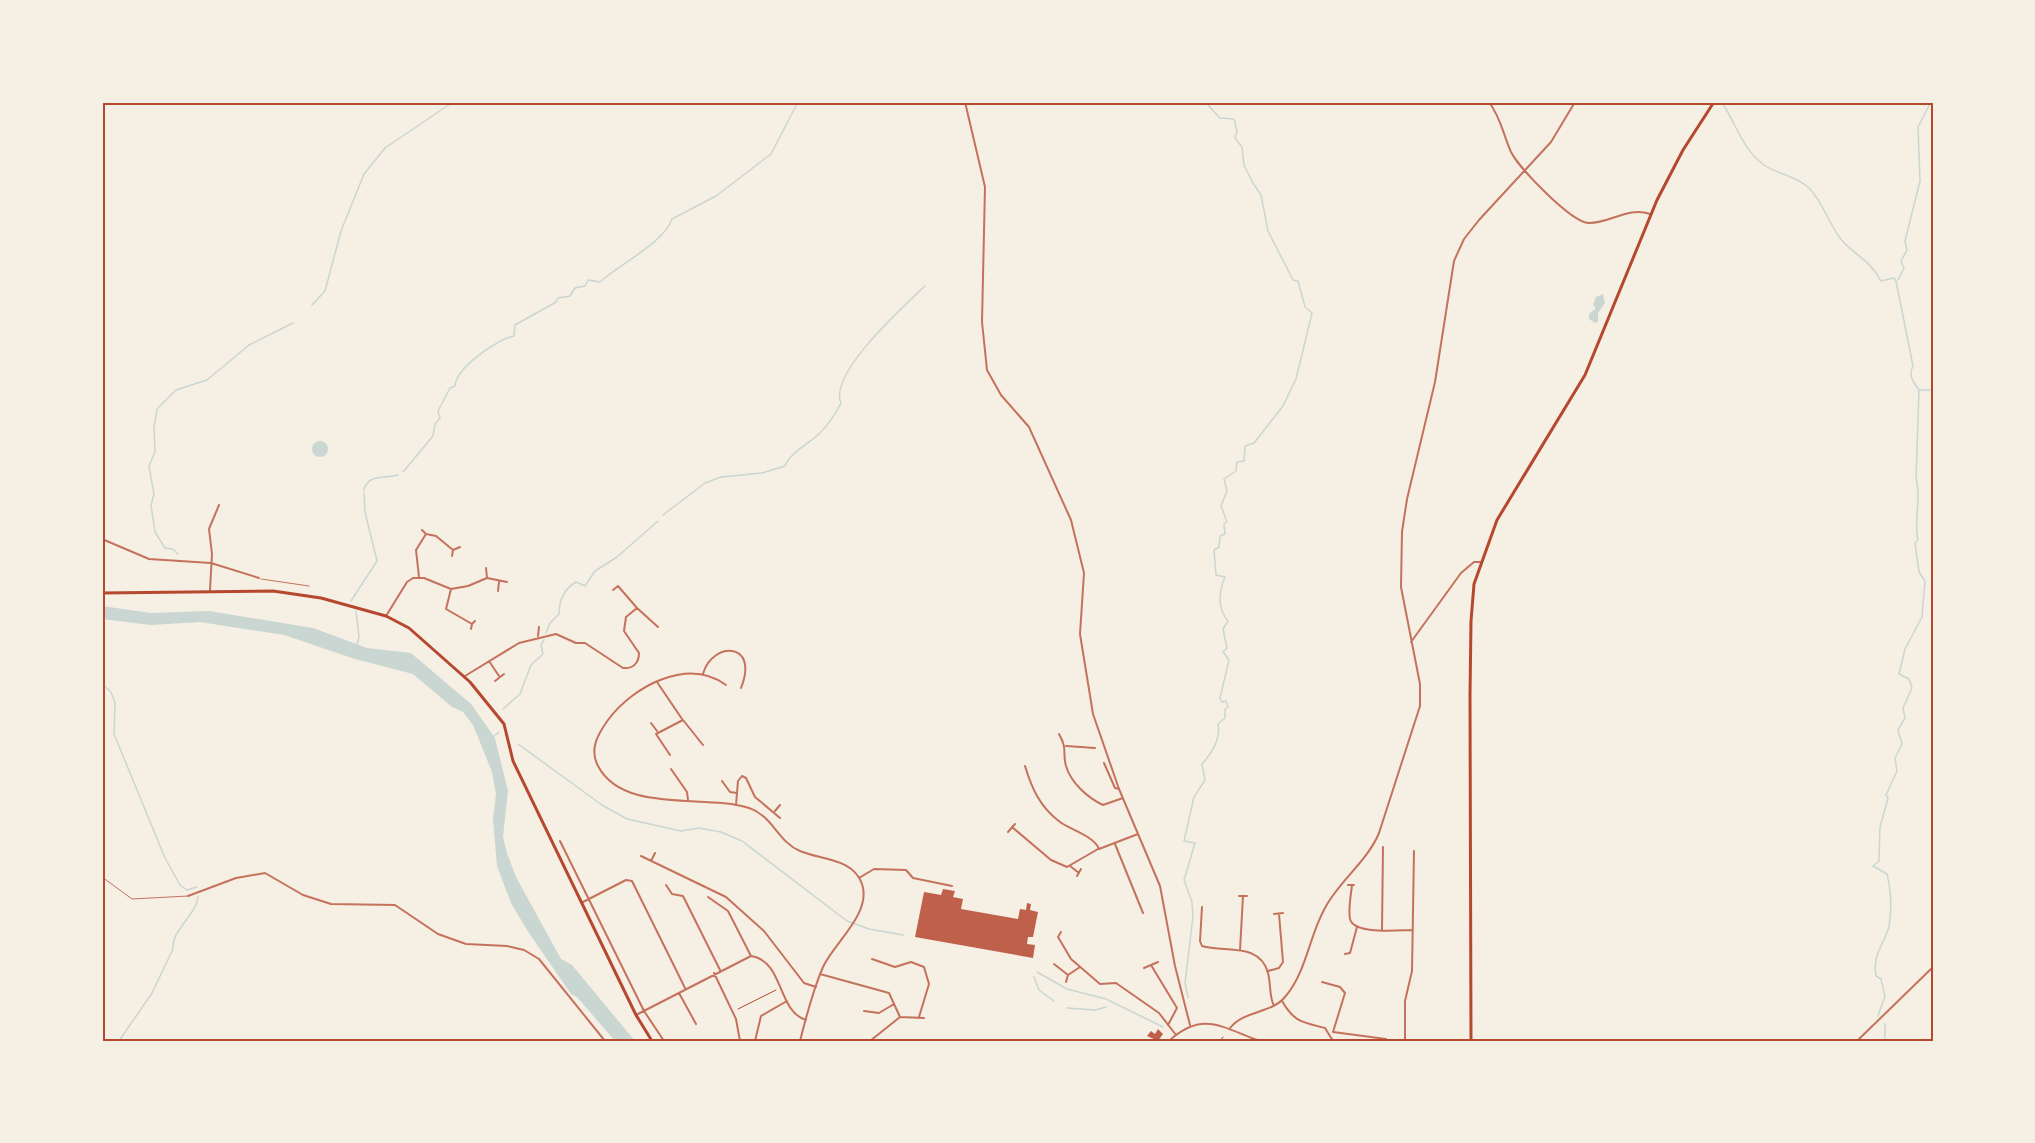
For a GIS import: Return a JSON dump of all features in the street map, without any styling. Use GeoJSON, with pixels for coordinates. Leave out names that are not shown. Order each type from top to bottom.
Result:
{"type":"FeatureCollection","features":[{"type":"Feature","properties":{"kind":"main road"},"geometry":{"type":"LineString","coordinates":[[1471,1041],[1470,621],[1473,590],[1481,562],[1506,501],[1585,375],[1650,214],[1683,150],[1714,102]]}},
{"type":"Feature","properties":{"kind":"main road"},"geometry":{"type":"LineString","coordinates":[[102,593],[210,590],[300,594],[335,601],[386,616],[415,633],[465,676],[499,717],[507,734],[508,745],[581,903],[636,1015],[652,1041]]}},
{"type":"Feature","properties":{"kind":"street"},"geometry":{"type":"LineString","coordinates":[[965,102],[985,187],[981,322],[987,370],[1001,395],[1029,428],[1071,520],[1084,573],[1080,634],[1093,714],[1119,789],[1160,886],[1174,966],[1190,1025]]}},
{"type":"Feature","properties":{"kind":"street"},"geometry":{"type":"LineString","coordinates":[[1489,102],[1500,118],[1512,153],[1548,194],[1582,222],[1597,222],[1630,213],[1650,214]]}},
{"type":"Feature","properties":{"kind":"street"},"geometry":{"type":"LineString","coordinates":[[1230,1028],[1248,1015],[1282,1001],[1304,964],[1324,910],[1342,882],[1370,850],[1379,833],[1420,706],[1420,684],[1401,587],[1404,516],[1435,382],[1453,267],[1461,246],[1479,220],[1551,142],[1575,102]]}},
{"type":"Feature","properties":{"kind":"street"},"geometry":{"type":"LineString","coordinates":[[210,590],[209,529],[219,505]]}},
{"type":"Feature","properties":{"kind":"street"},"geometry":{"type":"LineString","coordinates":[[422,530],[426,534],[436,536],[453,550]]}},
{"type":"Feature","properties":{"kind":"street"},"geometry":{"type":"LineString","coordinates":[[419,577],[416,550],[426,534]]}},
{"type":"Feature","properties":{"kind":"street"},"geometry":{"type":"LineString","coordinates":[[102,539],[149,560],[211,563],[259,578]]}},
{"type":"Feature","properties":{"kind":"street"},"geometry":{"type":"LineString","coordinates":[[453,550],[460,547]]}},
{"type":"Feature","properties":{"kind":"street"},"geometry":{"type":"LineString","coordinates":[[452,556],[453,550]]}},
{"type":"Feature","properties":{"kind":"street"},"geometry":{"type":"LineString","coordinates":[[1411,642],[1461,573],[1474,562],[1481,562]]}},
{"type":"Feature","properties":{"kind":"street"},"geometry":{"type":"LineString","coordinates":[[486,568],[487,578]]}},
{"type":"Feature","properties":{"kind":"street"},"geometry":{"type":"LineString","coordinates":[[386,616],[407,582],[419,577],[451,589],[468,586],[487,578],[507,582]]}},
{"type":"Feature","properties":{"kind":"street"},"geometry":{"type":"LineString","coordinates":[[498,591],[499,581]]}},
{"type":"Feature","properties":{"kind":"street"},"geometry":{"type":"LineString","coordinates":[[613,590],[622,582]]}},
{"type":"Feature","properties":{"kind":"street"},"geometry":{"type":"LineString","coordinates":[[618,586],[636,608],[658,627]]}},
{"type":"Feature","properties":{"kind":"street"},"geometry":{"type":"LineString","coordinates":[[446,609],[451,589]]}},
{"type":"Feature","properties":{"kind":"street"},"geometry":{"type":"LineString","coordinates":[[465,676],[514,645],[538,637],[549,638],[559,634],[569,640],[585,643],[623,668],[630,668],[638,662],[639,653],[625,633],[623,625],[626,617],[636,608]]}},
{"type":"Feature","properties":{"kind":"street"},"geometry":{"type":"LineString","coordinates":[[441,611],[446,609]]}},
{"type":"Feature","properties":{"kind":"street"},"geometry":{"type":"LineString","coordinates":[[446,609],[472,624]]}},
{"type":"Feature","properties":{"kind":"street"},"geometry":{"type":"LineString","coordinates":[[471,630],[475,621]]}},
{"type":"Feature","properties":{"kind":"street"},"geometry":{"type":"LineString","coordinates":[[538,637],[539,627]]}},
{"type":"Feature","properties":{"kind":"street"},"geometry":{"type":"LineString","coordinates":[[703,674],[706,665],[714,657],[728,651],[736,652],[744,658],[747,669],[741,688]]}},
{"type":"Feature","properties":{"kind":"street"},"geometry":{"type":"LineString","coordinates":[[489,661],[499,676]]}},
{"type":"Feature","properties":{"kind":"street"},"geometry":{"type":"LineString","coordinates":[[495,681],[504,674]]}},
{"type":"Feature","properties":{"kind":"street"},"geometry":{"type":"LineString","coordinates":[[726,685],[703,674],[687,674],[657,682],[626,701],[614,713],[596,740],[594,756],[605,776],[621,789],[660,799],[750,808],[766,818],[788,845],[801,852],[846,865],[859,878],[863,897],[854,920],[820,974],[800,1041]]}},
{"type":"Feature","properties":{"kind":"street"},"geometry":{"type":"LineString","coordinates":[[657,682],[703,744]]}},
{"type":"Feature","properties":{"kind":"street"},"geometry":{"type":"LineString","coordinates":[[657,731],[671,728],[683,720]]}},
{"type":"Feature","properties":{"kind":"street"},"geometry":{"type":"LineString","coordinates":[[651,723],[670,755]]}},
{"type":"Feature","properties":{"kind":"street"},"geometry":{"type":"LineString","coordinates":[[1059,734],[1066,746],[1066,768],[1087,795],[1106,805],[1123,798]]}},
{"type":"Feature","properties":{"kind":"street"},"geometry":{"type":"LineString","coordinates":[[1066,746],[1095,748]]}},
{"type":"Feature","properties":{"kind":"street"},"geometry":{"type":"LineString","coordinates":[[1104,763],[1115,788],[1119,789]]}},
{"type":"Feature","properties":{"kind":"street"},"geometry":{"type":"LineString","coordinates":[[1027,768],[1033,790],[1046,809],[1060,822],[1095,843],[1099,849]]}},
{"type":"Feature","properties":{"kind":"street"},"geometry":{"type":"LineString","coordinates":[[671,769],[687,792],[688,801]]}},
{"type":"Feature","properties":{"kind":"street"},"geometry":{"type":"LineString","coordinates":[[736,806],[739,778],[744,777],[755,797],[775,811],[780,818]]}},
{"type":"Feature","properties":{"kind":"street"},"geometry":{"type":"LineString","coordinates":[[673,782],[677,779]]}},
{"type":"Feature","properties":{"kind":"street"},"geometry":{"type":"LineString","coordinates":[[722,781],[730,792],[737,794]]}},
{"type":"Feature","properties":{"kind":"street"},"geometry":{"type":"LineString","coordinates":[[775,811],[780,805]]}},
{"type":"Feature","properties":{"kind":"street"},"geometry":{"type":"LineString","coordinates":[[1008,832],[1015,824]]}},
{"type":"Feature","properties":{"kind":"street"},"geometry":{"type":"LineString","coordinates":[[1012,827],[1051,860],[1063,866],[1070,866],[1088,853],[1138,834]]}},
{"type":"Feature","properties":{"kind":"street"},"geometry":{"type":"LineString","coordinates":[[560,841],[644,1011],[664,1041]]}},
{"type":"Feature","properties":{"kind":"street"},"geometry":{"type":"LineString","coordinates":[[1115,843],[1143,913]]}},
{"type":"Feature","properties":{"kind":"street"},"geometry":{"type":"LineString","coordinates":[[1382,930],[1381,851],[1383,847]]}},
{"type":"Feature","properties":{"kind":"street"},"geometry":{"type":"LineString","coordinates":[[1405,1041],[1405,1001],[1411,977],[1414,851]]}},
{"type":"Feature","properties":{"kind":"street"},"geometry":{"type":"LineString","coordinates":[[651,861],[655,853]]}},
{"type":"Feature","properties":{"kind":"street"},"geometry":{"type":"LineString","coordinates":[[641,856],[707,885],[735,903],[772,940],[804,983],[816,987]]}},
{"type":"Feature","properties":{"kind":"street"},"geometry":{"type":"LineString","coordinates":[[1070,866],[1078,875],[1081,869]]}},
{"type":"Feature","properties":{"kind":"street"},"geometry":{"type":"LineString","coordinates":[[859,878],[874,869],[906,870],[913,878],[952,886]]}},
{"type":"Feature","properties":{"kind":"street"},"geometry":{"type":"LineString","coordinates":[[188,896],[243,876],[270,874],[303,895],[331,904],[395,905],[438,934],[466,944],[507,946],[533,954],[605,1041]]}},
{"type":"Feature","properties":{"kind":"street"},"geometry":{"type":"LineString","coordinates":[[581,903],[626,880],[632,881],[686,987]]}},
{"type":"Feature","properties":{"kind":"street"},"geometry":{"type":"LineString","coordinates":[[666,885],[672,894],[683,896]]}},
{"type":"Feature","properties":{"kind":"street"},"geometry":{"type":"LineString","coordinates":[[1351,885],[1350,919],[1358,927],[1365,930],[1413,930]]}},
{"type":"Feature","properties":{"kind":"street"},"geometry":{"type":"LineString","coordinates":[[683,896],[686,892]]}},
{"type":"Feature","properties":{"kind":"street"},"geometry":{"type":"LineString","coordinates":[[683,896],[720,970]]}},
{"type":"Feature","properties":{"kind":"street"},"geometry":{"type":"LineString","coordinates":[[1240,950],[1243,896]]}},
{"type":"Feature","properties":{"kind":"street"},"geometry":{"type":"LineString","coordinates":[[708,897],[728,911],[751,956],[765,963],[781,987],[794,1014],[806,1020]]}},
{"type":"Feature","properties":{"kind":"street"},"geometry":{"type":"LineString","coordinates":[[1202,907],[1200,941],[1202,946],[1240,950],[1256,955],[1268,971],[1274,1006]]}},
{"type":"Feature","properties":{"kind":"street"},"geometry":{"type":"LineString","coordinates":[[1268,971],[1279,968],[1283,962],[1276,914],[1283,913]]}},
{"type":"Feature","properties":{"kind":"street"},"geometry":{"type":"LineString","coordinates":[[1345,954],[1350,953],[1358,927]]}},
{"type":"Feature","properties":{"kind":"street"},"geometry":{"type":"LineString","coordinates":[[1058,937],[1061,932]]}},
{"type":"Feature","properties":{"kind":"street"},"geometry":{"type":"LineString","coordinates":[[1052,937],[1058,937]]}},
{"type":"Feature","properties":{"kind":"street"},"geometry":{"type":"LineString","coordinates":[[1058,937],[1071,959],[1080,967],[1102,985],[1116,983],[1159,1013],[1176,1035]]}},
{"type":"Feature","properties":{"kind":"street"},"geometry":{"type":"LineString","coordinates":[[879,960],[881,953]]}},
{"type":"Feature","properties":{"kind":"street"},"geometry":{"type":"LineString","coordinates":[[636,1015],[679,993],[686,987],[751,956]]}},
{"type":"Feature","properties":{"kind":"street"},"geometry":{"type":"LineString","coordinates":[[872,959],[897,967],[908,962],[921,964],[924,967],[928,988],[919,1017]]}},
{"type":"Feature","properties":{"kind":"street"},"geometry":{"type":"LineString","coordinates":[[1144,968],[1158,962]]}},
{"type":"Feature","properties":{"kind":"street"},"geometry":{"type":"LineString","coordinates":[[1054,964],[1068,975]]}},
{"type":"Feature","properties":{"kind":"street"},"geometry":{"type":"LineString","coordinates":[[1151,965],[1177,1008],[1168,1025]]}},
{"type":"Feature","properties":{"kind":"street"},"geometry":{"type":"LineString","coordinates":[[1068,975],[1080,967]]}},
{"type":"Feature","properties":{"kind":"street"},"geometry":{"type":"LineString","coordinates":[[1857,1041],[1933,967]]}},
{"type":"Feature","properties":{"kind":"street"},"geometry":{"type":"LineString","coordinates":[[714,973],[738,1024],[740,1041]]}},
{"type":"Feature","properties":{"kind":"street"},"geometry":{"type":"LineString","coordinates":[[820,974],[884,991],[892,996],[900,1017]]}},
{"type":"Feature","properties":{"kind":"street"},"geometry":{"type":"LineString","coordinates":[[1066,982],[1068,975]]}},
{"type":"Feature","properties":{"kind":"street"},"geometry":{"type":"LineString","coordinates":[[1327,984],[1328,978]]}},
{"type":"Feature","properties":{"kind":"street"},"geometry":{"type":"LineString","coordinates":[[1322,982],[1340,987],[1345,993],[1331,1033],[1333,1041]]}},
{"type":"Feature","properties":{"kind":"street"},"geometry":{"type":"LineString","coordinates":[[776,990],[781,987]]}},
{"type":"Feature","properties":{"kind":"street"},"geometry":{"type":"LineString","coordinates":[[679,993],[696,1024]]}},
{"type":"Feature","properties":{"kind":"street"},"geometry":{"type":"LineString","coordinates":[[755,1041],[761,1016],[787,1001]]}},
{"type":"Feature","properties":{"kind":"street"},"geometry":{"type":"LineString","coordinates":[[1282,1001],[1290,1015],[1310,1025],[1325,1028],[1331,1033],[1386,1039]]}},
{"type":"Feature","properties":{"kind":"street"},"geometry":{"type":"LineString","coordinates":[[864,1011],[879,1013],[895,1004]]}},
{"type":"Feature","properties":{"kind":"street"},"geometry":{"type":"LineString","coordinates":[[870,1041],[900,1017],[924,1018]]}},
{"type":"Feature","properties":{"kind":"street"},"geometry":{"type":"LineString","coordinates":[[1170,1041],[1190,1025],[1205,1023],[1230,1028],[1260,1041]]}},
{"type":"Feature","properties":{"kind":"lane"},"geometry":{"type":"LineString","coordinates":[[259,578],[309,586]]}},
{"type":"Feature","properties":{"kind":"lane"},"geometry":{"type":"LineString","coordinates":[[102,877],[132,899],[188,896]]}},
{"type":"Feature","properties":{"kind":"path"},"geometry":{"type":"LineString","coordinates":[[733,1012],[776,990]]}},
{"type":"Feature","properties":{"kind":"path"},"geometry":{"type":"LineString","coordinates":[[1220,1041],[1222,1037]]}},
{"type":"Feature","properties":{"kind":"shaded area"},"geometry":{"type":"Polygon","coordinates":[[[1603,294],[1605,303],[1598,313],[1598,322],[1595,323],[1589,319],[1589,314],[1596,308],[1593,305],[1596,297],[1603,294]]]}},
{"type":"Feature","properties":{"kind":"shaded area"},"geometry":{"type":"Polygon","coordinates":[[[320,441],[326,443],[328,449],[326,455],[320,457],[314,455],[312,449],[314,443],[320,441]]]}},
{"type":"Feature","properties":{"kind":"shaded area"},"geometry":{"type":"Polygon","coordinates":[[[102,606],[151,613],[209,611],[313,628],[367,648],[411,653],[471,704],[495,738],[508,791],[503,837],[516,877],[561,959],[572,965],[635,1041],[615,1041],[577,997],[571,994],[511,903],[497,866],[493,819],[496,794],[492,772],[473,725],[463,712],[452,707],[413,674],[355,659],[284,635],[200,622],[151,625],[102,619],[102,606]]]}},
{"type":"Feature","properties":{"kind":"building"},"geometry":{"type":"Polygon","coordinates":[[[943,889],[955,891],[953,897],[963,899],[961,909],[1018,919],[1020,909],[1026,910],[1027,903],[1031,904],[1030,910],[1038,912],[1033,937],[1028,937],[1027,944],[1035,945],[1033,958],[915,937],[924,892],[941,895],[943,889]]]}},
{"type":"Feature","properties":{"kind":"building"},"geometry":{"type":"Polygon","coordinates":[[[1158,1029],[1163,1034],[1158,1041],[1147,1036],[1151,1031],[1155,1034],[1158,1029]]]}},
{"type":"Feature","properties":{"kind":"waterway"},"geometry":{"type":"LineString","coordinates":[[312,305],[325,291],[341,231],[364,174],[385,148],[453,102]]}},
{"type":"Feature","properties":{"kind":"waterway"},"geometry":{"type":"LineString","coordinates":[[403,472],[433,436],[435,424],[440,418],[438,411],[450,388],[455,386],[462,371],[478,355],[514,336],[515,325],[556,302],[558,298],[570,296],[575,288],[585,286],[588,280],[600,282],[660,237],[672,219],[716,196],[771,154],[798,102]]}},
{"type":"Feature","properties":{"kind":"waterway"},"geometry":{"type":"LineString","coordinates":[[1188,997],[1185,983],[1193,916],[1192,902],[1184,880],[1195,843],[1184,841],[1194,797],[1205,780],[1202,764],[1215,745],[1219,730],[1218,724],[1225,718],[1225,709],[1228,707],[1226,701],[1222,702],[1220,698],[1229,660],[1223,652],[1227,648],[1223,629],[1228,621],[1222,611],[1220,600],[1225,577],[1216,575],[1214,550],[1219,547],[1220,536],[1225,534],[1224,524],[1227,522],[1221,506],[1227,491],[1224,479],[1236,471],[1237,462],[1244,461],[1245,446],[1254,443],[1283,406],[1296,379],[1312,313],[1305,307],[1298,281],[1293,280],[1268,231],[1261,195],[1244,165],[1242,147],[1235,138],[1237,131],[1234,119],[1220,118],[1205,102]]}},
{"type":"Feature","properties":{"kind":"waterway"},"geometry":{"type":"LineString","coordinates":[[1898,280],[1904,268],[1901,261],[1907,250],[1905,241],[1920,181],[1918,127],[1931,102]]}},
{"type":"Feature","properties":{"kind":"waterway"},"geometry":{"type":"LineString","coordinates":[[1723,104],[1745,144],[1757,159],[1769,168],[1809,188],[1845,244],[1871,267],[1881,281],[1894,278],[1913,366],[1911,375],[1919,390],[1916,478],[1918,540],[1915,543],[1919,572],[1925,581],[1922,617],[1905,649],[1899,674],[1909,679],[1912,688],[1903,708],[1905,718],[1898,730],[1902,744],[1895,758],[1897,771],[1886,795],[1888,798],[1880,827],[1879,861],[1873,866],[1887,874],[1891,900],[1889,926],[1877,955],[1875,968],[1876,976],[1881,979],[1885,996],[1878,1016]]}},
{"type":"Feature","properties":{"kind":"waterway"},"geometry":{"type":"LineString","coordinates":[[663,515],[705,483],[721,477],[762,473],[785,466],[787,461],[819,434],[834,416],[841,403],[840,390],[856,359],[886,324],[925,286]]}},
{"type":"Feature","properties":{"kind":"waterway"},"geometry":{"type":"LineString","coordinates":[[178,554],[173,549],[165,548],[155,532],[151,505],[154,494],[149,466],[155,452],[154,427],[157,409],[176,390],[207,380],[249,345],[293,323]]}},
{"type":"Feature","properties":{"kind":"waterway"},"geometry":{"type":"LineString","coordinates":[[1919,390],[1933,390]]}},
{"type":"Feature","properties":{"kind":"waterway"},"geometry":{"type":"LineString","coordinates":[[364,490],[369,481],[373,479],[398,475]]}},
{"type":"Feature","properties":{"kind":"waterway"},"geometry":{"type":"LineString","coordinates":[[351,601],[377,561],[365,512],[364,493]]}},
{"type":"Feature","properties":{"kind":"waterway"},"geometry":{"type":"LineString","coordinates":[[546,633],[550,623],[559,614],[561,600],[568,588],[576,582],[585,586],[595,571],[617,557],[658,521]]}},
{"type":"Feature","properties":{"kind":"waterway"},"geometry":{"type":"LineString","coordinates":[[356,611],[359,636],[357,646]]}},
{"type":"Feature","properties":{"kind":"waterway"},"geometry":{"type":"LineString","coordinates":[[503,709],[520,694],[531,665],[543,654],[541,645],[544,640]]}},
{"type":"Feature","properties":{"kind":"waterway"},"geometry":{"type":"LineString","coordinates":[[102,684],[111,692],[115,703],[114,734],[165,858],[180,885],[187,890],[197,887]]}},
{"type":"Feature","properties":{"kind":"waterway"},"geometry":{"type":"LineString","coordinates":[[493,737],[499,732]]}},
{"type":"Feature","properties":{"kind":"waterway"},"geometry":{"type":"LineString","coordinates":[[518,744],[602,805],[627,819],[681,831],[699,828],[721,832],[742,841],[847,921],[869,929],[903,935]]}},
{"type":"Feature","properties":{"kind":"waterway"},"geometry":{"type":"LineString","coordinates":[[119,1041],[152,993],[173,949],[176,935],[197,903],[198,896]]}},
{"type":"Feature","properties":{"kind":"waterway"},"geometry":{"type":"LineString","coordinates":[[1037,972],[1067,989],[1106,999],[1163,1027]]}},
{"type":"Feature","properties":{"kind":"waterway"},"geometry":{"type":"LineString","coordinates":[[1034,977],[1039,990],[1054,1001]]}},
{"type":"Feature","properties":{"kind":"waterway"},"geometry":{"type":"LineString","coordinates":[[1067,1008],[1095,1010],[1106,1007]]}},
{"type":"Feature","properties":{"kind":"waterway"},"geometry":{"type":"LineString","coordinates":[[1885,1024],[1885,1041]]}}]}
